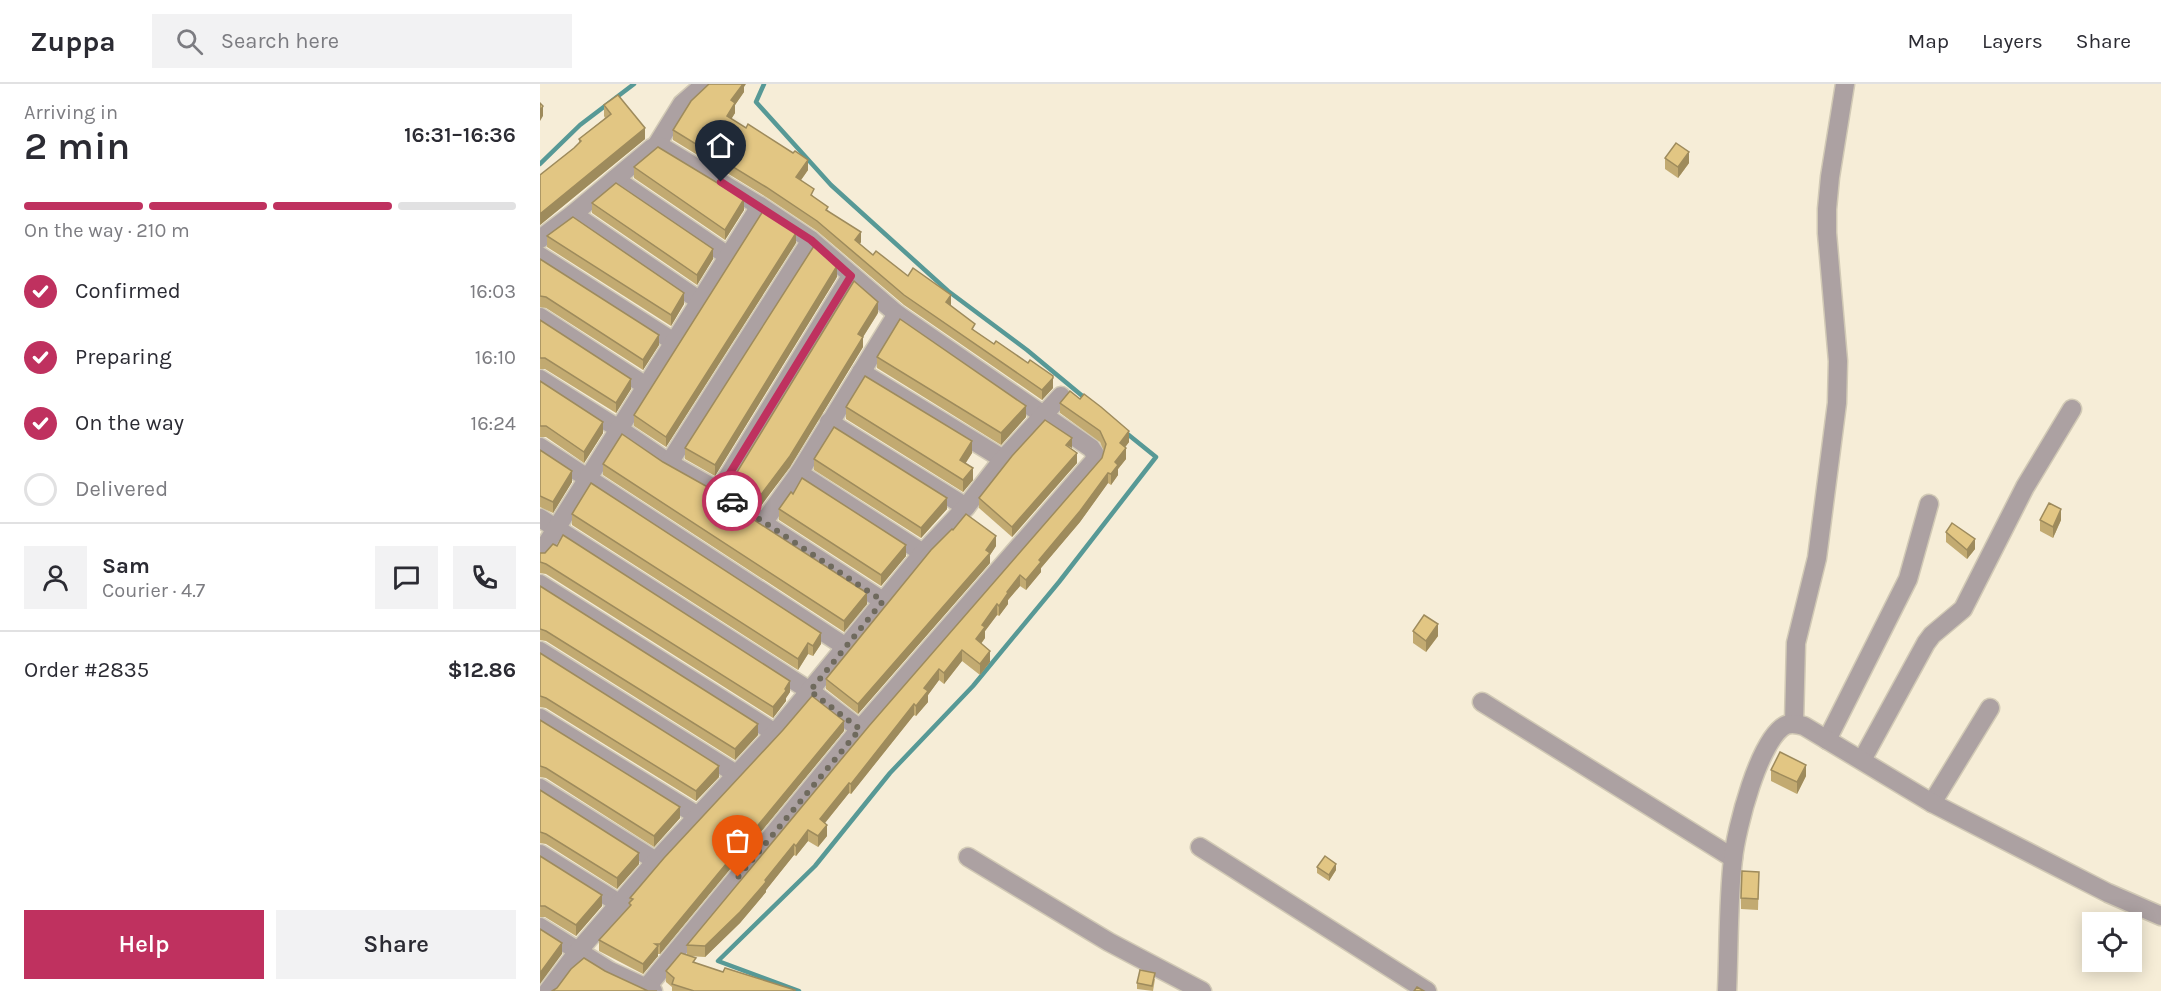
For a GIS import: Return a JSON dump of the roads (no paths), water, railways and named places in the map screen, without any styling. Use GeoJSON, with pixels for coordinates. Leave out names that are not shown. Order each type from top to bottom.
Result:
{"type":"FeatureCollection","features":[{"type":"Feature","properties":{"kind":"street"},"geometry":{"type":"LineString","coordinates":[[540,239],[656,146],[682,104],[705,84]]}},
{"type":"Feature","properties":{"kind":"street"},"geometry":{"type":"LineString","coordinates":[[1794,723],[1796,643],[1817,558],[1837,404],[1838,361],[1827,209],[1831,166],[1845,84]]}},
{"type":"Feature","properties":{"kind":"street"},"geometry":{"type":"LineString","coordinates":[[540,927],[610,971],[650,990],[860,729],[1094,461],[1095,454],[1091,448],[897,314],[811,240],[760,206],[662,147],[656,146]]}},
{"type":"Feature","properties":{"kind":"street"},"geometry":{"type":"LineString","coordinates":[[615,179],[728,256]]}},
{"type":"Feature","properties":{"kind":"street"},"geometry":{"type":"LineString","coordinates":[[540,554],[760,206]]}},
{"type":"Feature","properties":{"kind":"street"},"geometry":{"type":"LineString","coordinates":[[573,214],[700,301]]}},
{"type":"Feature","properties":{"kind":"street"},"geometry":{"type":"LineString","coordinates":[[669,463],[811,240]]}},
{"type":"Feature","properties":{"kind":"street"},"geometry":{"type":"LineString","coordinates":[[540,256],[674,342]]}},
{"type":"Feature","properties":{"kind":"street"},"geometry":{"type":"LineString","coordinates":[[719,491],[851,276]]}},
{"type":"Feature","properties":{"kind":"street"},"geometry":{"type":"LineString","coordinates":[[763,523],[799,472],[897,314]]}},
{"type":"Feature","properties":{"kind":"street"},"geometry":{"type":"LineString","coordinates":[[540,317],[646,386]]}},
{"type":"Feature","properties":{"kind":"street"},"geometry":{"type":"LineString","coordinates":[[861,372],[1003,459]]}},
{"type":"Feature","properties":{"kind":"street"},"geometry":{"type":"LineString","coordinates":[[540,379],[669,463],[719,491],[763,523],[883,601]]}},
{"type":"Feature","properties":{"kind":"street"},"geometry":{"type":"LineString","coordinates":[[548,991],[579,950],[656,861],[775,733],[883,601],[966,507],[1003,459],[1061,396]]}},
{"type":"Feature","properties":{"kind":"street"},"geometry":{"type":"LineString","coordinates":[[1862,760],[1926,643],[1932,635],[1963,609],[2025,487],[2072,409]]}},
{"type":"Feature","properties":{"kind":"street"},"geometry":{"type":"LineString","coordinates":[[829,422],[966,507]]}},
{"type":"Feature","properties":{"kind":"street"},"geometry":{"type":"LineString","coordinates":[[540,447],[846,647]]}},
{"type":"Feature","properties":{"kind":"street"},"geometry":{"type":"LineString","coordinates":[[799,472],[923,554]]}},
{"type":"Feature","properties":{"kind":"street"},"geometry":{"type":"LineString","coordinates":[[1827,740],[1908,579],[1929,504]]}},
{"type":"Feature","properties":{"kind":"street"},"geometry":{"type":"LineString","coordinates":[[540,518],[810,691],[860,729]]}},
{"type":"Feature","properties":{"kind":"street"},"geometry":{"type":"LineString","coordinates":[[540,584],[775,733]]}},
{"type":"Feature","properties":{"kind":"street"},"geometry":{"type":"LineString","coordinates":[[540,651],[736,774]]}},
{"type":"Feature","properties":{"kind":"street"},"geometry":{"type":"LineString","coordinates":[[1482,702],[1733,858]]}},
{"type":"Feature","properties":{"kind":"street"},"geometry":{"type":"LineString","coordinates":[[1932,803],[1990,708]]}},
{"type":"Feature","properties":{"kind":"street"},"geometry":{"type":"LineString","coordinates":[[540,718],[698,816]]}},
{"type":"Feature","properties":{"kind":"street"},"geometry":{"type":"LineString","coordinates":[[1727,991],[1733,858],[1749,791],[1758,764],[1769,743],[1785,726],[1794,723],[1862,760],[1932,803],[2108,893],[2161,916]]}},
{"type":"Feature","properties":{"kind":"street"},"geometry":{"type":"LineString","coordinates":[[540,788],[656,861]]}},
{"type":"Feature","properties":{"kind":"street"},"geometry":{"type":"LineString","coordinates":[[1200,847],[1427,991]]}},
{"type":"Feature","properties":{"kind":"street"},"geometry":{"type":"LineString","coordinates":[[540,854],[620,904]]}},
{"type":"Feature","properties":{"kind":"street"},"geometry":{"type":"LineString","coordinates":[[968,857],[1109,942],[1202,991]]}},
{"type":"Feature","properties":{"kind":"waterway"},"geometry":{"type":"LineString","coordinates":[[540,164],[580,125],[634,84]]}},
{"type":"Feature","properties":{"kind":"waterway"},"geometry":{"type":"LineString","coordinates":[[764,84],[756,102],[831,185],[948,291],[1027,350],[1086,399]]}},
{"type":"Feature","properties":{"kind":"waterway"},"geometry":{"type":"LineString","coordinates":[[799,991],[718,961],[815,866],[890,773],[973,686],[1059,582],[1156,457],[1125,432]]}}]}
